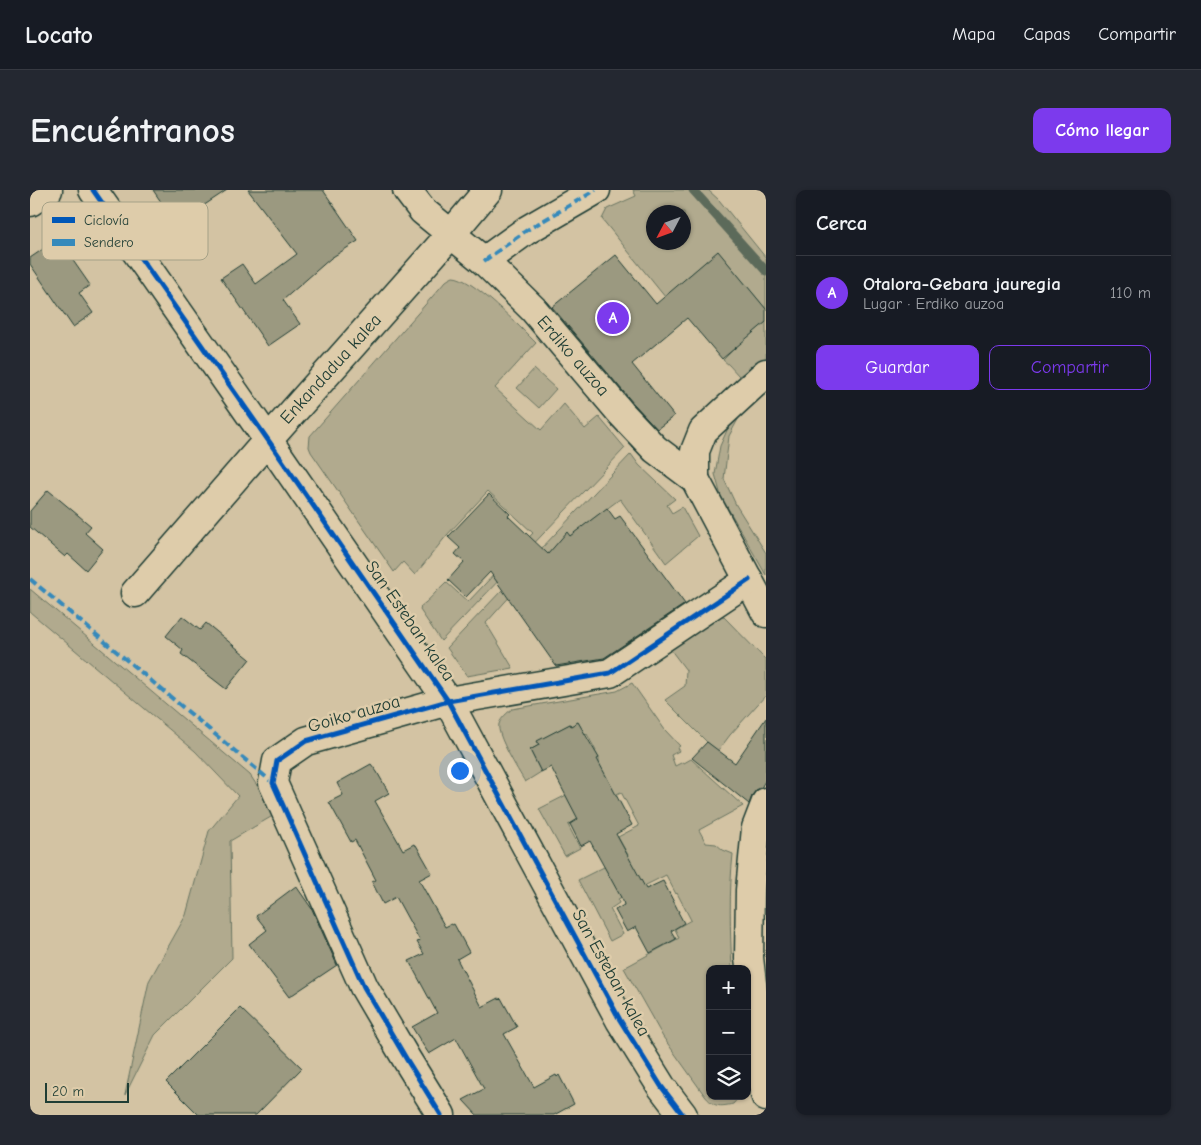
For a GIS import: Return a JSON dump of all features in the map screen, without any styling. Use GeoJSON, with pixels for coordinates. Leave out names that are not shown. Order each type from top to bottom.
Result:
{"type":"FeatureCollection","features":[{"type":"Feature","properties":{"kind":"street"},"geometry":{"type":"LineString","coordinates":[[30,202],[48,190]]}},
{"type":"Feature","properties":{"kind":"street","name":"San Esteban kalea"},"geometry":{"type":"LineString","coordinates":[[93,190],[101,202]]}},
{"type":"Feature","properties":{"kind":"street","name":"Erdiko auzoa"},"geometry":{"type":"LineString","coordinates":[[407,190],[423,211],[484,261],[533,309],[655,449],[694,479],[766,612]]}},
{"type":"Feature","properties":{"kind":"street","name":"Enkandadua kalea"},"geometry":{"type":"LineString","coordinates":[[135,593],[488,190]]}},
{"type":"Feature","properties":{"kind":"street"},"geometry":{"type":"LineString","coordinates":[[484,261],[526,230],[596,190]]}},
{"type":"Feature","properties":{"kind":"street","name":"San Esteban kalea"},"geometry":{"type":"LineString","coordinates":[[142,260],[448,701],[620,1020],[661,1086],[683,1115]]}},
{"type":"Feature","properties":{"kind":"street"},"geometry":{"type":"LineString","coordinates":[[694,479],[695,451],[703,431],[766,373]]}},
{"type":"Feature","properties":{"kind":"street","name":"Goiko auzoa"},"geometry":{"type":"LineString","coordinates":[[441,1115],[364,987],[273,783],[278,761],[306,741],[448,701],[610,673],[748,580]]}},
{"type":"Feature","properties":{"kind":"street"},"geometry":{"type":"LineString","coordinates":[[766,802],[756,828],[750,890],[749,958],[764,1094],[766,1097]]}},
{"type":"Feature","properties":{"kind":"shaded area"},"geometry":{"type":"Polygon","coordinates":[[[633,190],[708,190],[719,200],[766,258],[766,309],[718,252],[685,279],[678,313],[602,219],[607,209],[636,196],[633,190]]]}},
{"type":"Feature","properties":{"kind":"shaded area"},"geometry":{"type":"Polygon","coordinates":[[[453,277],[472,285],[484,294],[536,343],[495,388],[541,430],[564,404],[585,429],[599,417],[625,448],[441,641],[420,610],[420,607],[446,582],[468,602],[533,533],[488,491],[447,535],[415,575],[403,562],[394,572],[309,447],[310,436],[446,281],[453,277]]]}},
{"type":"Feature","properties":{"kind":"shaded area"},"geometry":{"type":"Polygon","coordinates":[[[766,322],[766,358],[739,376],[723,360],[766,322]]]}},
{"type":"Feature","properties":{"kind":"shaded area"},"geometry":{"type":"Polygon","coordinates":[[[534,369],[556,389],[539,408],[517,388],[534,369]]]}},
{"type":"Feature","properties":{"kind":"shaded area"},"geometry":{"type":"Polygon","coordinates":[[[766,387],[766,394],[742,412],[729,436],[724,479],[736,505],[766,553],[766,575],[721,496],[715,474],[720,446],[732,419],[766,387]]]}},
{"type":"Feature","properties":{"kind":"shaded area"},"geometry":{"type":"Polygon","coordinates":[[[631,454],[639,465],[675,499],[667,505],[672,513],[682,507],[698,536],[666,563],[620,499],[570,536],[567,533],[486,623],[513,668],[467,676],[447,648],[631,454]]]}},
{"type":"Feature","properties":{"kind":"shaded area"},"geometry":{"type":"Polygon","coordinates":[[[30,589],[250,775],[276,814],[230,841],[232,958],[155,1035],[125,1095],[149,981],[186,915],[209,831],[238,796],[195,751],[30,612],[30,589]]]}},
{"type":"Feature","properties":{"kind":"shaded area"},"geometry":{"type":"Polygon","coordinates":[[[719,614],[766,660],[766,695],[718,751],[665,700],[685,686],[686,670],[667,645],[719,614]]]}},
{"type":"Feature","properties":{"kind":"shaded area"},"geometry":{"type":"Polygon","coordinates":[[[632,683],[665,730],[680,746],[677,748],[679,751],[671,755],[675,766],[691,759],[743,806],[699,830],[706,843],[716,844],[723,850],[733,854],[730,911],[732,965],[706,965],[706,1097],[663,1037],[624,968],[679,938],[675,929],[691,920],[677,893],[666,875],[618,899],[619,903],[610,909],[623,934],[610,941],[578,880],[628,855],[618,837],[639,826],[621,792],[568,825],[580,848],[565,856],[539,809],[590,783],[599,763],[596,751],[578,722],[571,726],[570,724],[538,741],[539,745],[530,750],[541,772],[525,782],[508,753],[499,729],[501,720],[512,709],[617,691],[632,683]]]}},
{"type":"Feature","properties":{"kind":"shaded area"},"geometry":{"type":"Polygon","coordinates":[[[709,1100],[736,1100],[733,1104],[724,1106],[709,1100]]]}},
{"type":"Feature","properties":{"kind":"building"},"geometry":{"type":"Polygon","coordinates":[[[153,190],[227,190],[208,203],[161,202],[153,190]]]}},
{"type":"Feature","properties":{"kind":"building"},"geometry":{"type":"Polygon","coordinates":[[[248,190],[323,190],[358,241],[331,258],[283,300],[300,324],[268,346],[221,278],[242,264],[256,284],[297,254],[248,190]]]}},
{"type":"Feature","properties":{"kind":"building"},"geometry":{"type":"Polygon","coordinates":[[[42,250],[42,260],[73,260],[90,285],[79,293],[93,313],[73,327],[30,264],[30,258],[42,250]]]}},
{"type":"Feature","properties":{"kind":"building"},"geometry":{"type":"Polygon","coordinates":[[[718,251],[766,309],[766,322],[722,359],[687,318],[632,364],[674,416],[657,429],[552,307],[616,255],[656,304],[718,251]]]}},
{"type":"Feature","properties":{"kind":"building"},"geometry":{"type":"Polygon","coordinates":[[[48,490],[91,526],[85,533],[103,549],[86,570],[68,554],[65,557],[30,527],[30,511],[48,490]]]}},
{"type":"Feature","properties":{"kind":"building"},"geometry":{"type":"Polygon","coordinates":[[[489,494],[510,514],[508,516],[548,554],[567,532],[570,536],[607,508],[615,519],[620,516],[685,604],[604,658],[556,666],[490,572],[466,597],[448,580],[464,562],[455,554],[460,548],[448,537],[489,494]]]}},
{"type":"Feature","properties":{"kind":"building"},"geometry":{"type":"Polygon","coordinates":[[[182,616],[200,630],[206,623],[250,659],[226,689],[181,654],[183,650],[166,636],[182,616]]]}},
{"type":"Feature","properties":{"kind":"building"},"geometry":{"type":"Polygon","coordinates":[[[766,718],[766,779],[761,788],[756,790],[749,804],[692,758],[707,742],[735,763],[766,718]]]}},
{"type":"Feature","properties":{"kind":"building"},"geometry":{"type":"Polygon","coordinates":[[[578,722],[599,758],[597,759],[632,825],[616,834],[646,889],[663,881],[684,923],[671,931],[676,939],[650,953],[636,927],[627,932],[615,910],[624,905],[623,901],[590,841],[581,846],[570,824],[578,819],[551,767],[541,772],[530,750],[539,745],[537,741],[570,724],[571,726],[578,722]]]}},
{"type":"Feature","properties":{"kind":"building"},"geometry":{"type":"Polygon","coordinates":[[[371,764],[389,793],[375,801],[403,850],[414,844],[416,845],[432,873],[419,880],[445,927],[454,924],[469,952],[457,959],[482,1007],[501,998],[517,1027],[504,1034],[534,1087],[559,1075],[574,1104],[554,1115],[477,1115],[463,1100],[484,1089],[456,1038],[429,1054],[412,1027],[437,1013],[409,961],[424,954],[417,942],[420,941],[396,897],[383,904],[372,882],[376,880],[355,840],[351,842],[329,802],[343,795],[337,783],[371,764]]]}},
{"type":"Feature","properties":{"kind":"building"},"geometry":{"type":"Polygon","coordinates":[[[296,886],[312,909],[337,965],[289,997],[249,944],[267,930],[256,916],[296,886]]]}},
{"type":"Feature","properties":{"kind":"building"},"geometry":{"type":"Polygon","coordinates":[[[240,1008],[302,1068],[256,1115],[199,1115],[166,1082],[240,1008]]]}},
{"type":"Feature","properties":{"kind":"waterway"},"geometry":{"type":"LineString","coordinates":[[693,190],[766,271]]}},
{"type":"Feature","properties":{"kind":"marked path"},"geometry":{"type":"LineString","coordinates":[[484,261],[527,230],[596,190]]}},
{"type":"Feature","properties":{"kind":"marked path"},"geometry":{"type":"LineString","coordinates":[[30,579],[273,783]]}},
{"type":"Feature","properties":{"kind":"cycle path"},"geometry":{"type":"LineString","coordinates":[[93,190],[101,202]]}},
{"type":"Feature","properties":{"kind":"cycle path"},"geometry":{"type":"LineString","coordinates":[[142,260],[448,701],[620,1020],[661,1086],[683,1115]]}},
{"type":"Feature","properties":{"kind":"cycle path"},"geometry":{"type":"LineString","coordinates":[[441,1115],[364,987],[273,783],[277,761],[306,741],[448,701],[610,673],[749,580]]}},
{"type":"Feature","properties":{"kind":"place","name":"Otalora-Gebara jauregia"},"geometry":{"type":"Point","coordinates":[613,318]}}]}
